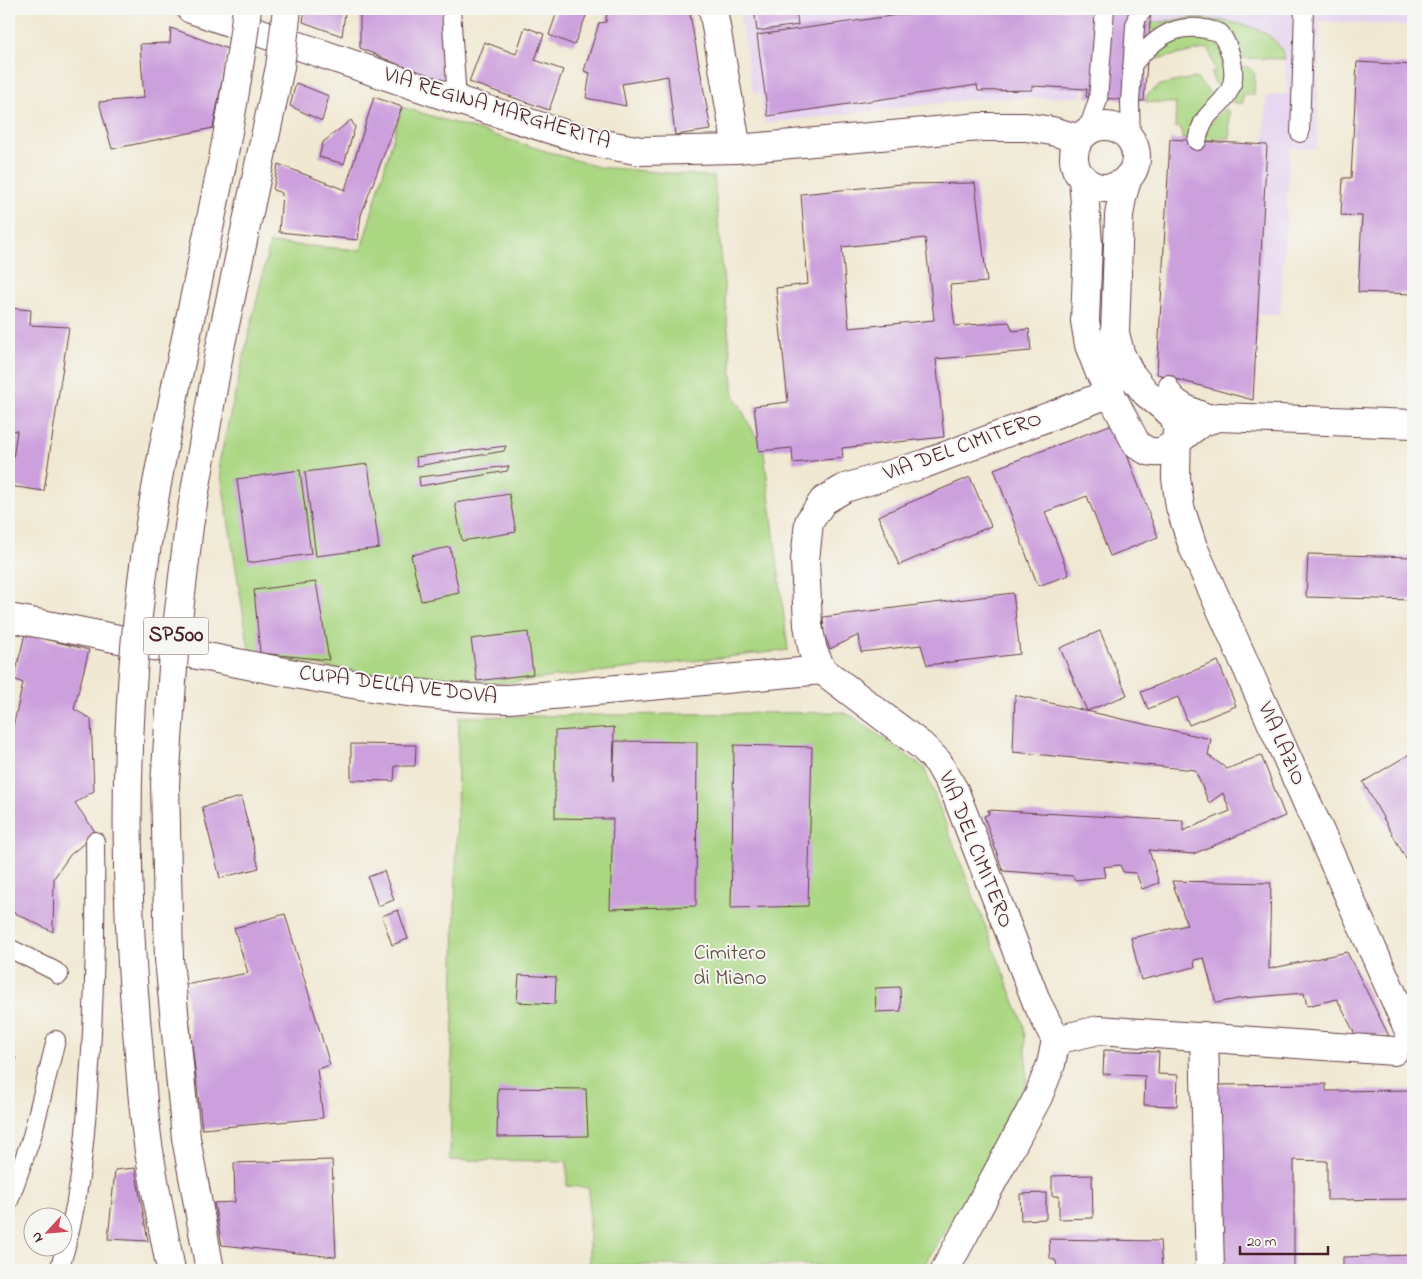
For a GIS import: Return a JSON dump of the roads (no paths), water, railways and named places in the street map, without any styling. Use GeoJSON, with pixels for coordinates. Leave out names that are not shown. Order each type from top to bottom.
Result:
{"type":"FeatureCollection","features":[{"type":"Feature","properties":{"kind":"main road","name":"VIA REGINA MARGHERITA"},"geometry":{"type":"LineString","coordinates":[[191,9],[457,100],[587,141],[641,151],[737,149],[980,127],[1026,127],[1083,136]]}},
{"type":"Feature","properties":{"kind":"main road","name":"SP500"},"geometry":{"type":"LineString","coordinates":[[171,1270],[148,1143],[130,962],[127,783],[135,651],[151,520],[184,339],[239,70],[247,9]]}},
{"type":"Feature","properties":{"kind":"main road","name":"SP500"},"geometry":{"type":"LineString","coordinates":[[210,1270],[186,1138],[169,959],[165,784],[174,654],[190,526],[220,348],[280,67],[287,9]]}},
{"type":"Feature","properties":{"kind":"main road"},"geometry":{"type":"LineString","coordinates":[[713,9],[737,149]]}},
{"type":"Feature","properties":{"kind":"main road"},"geometry":{"type":"LineString","coordinates":[[1101,126],[1116,128],[1131,141],[1136,159],[1128,177],[1120,184],[1102,187],[1092,184],[1083,178],[1077,170],[1074,160],[1083,136],[1101,126]]}},
{"type":"Feature","properties":{"kind":"main road","name":"VIA LAZIO"},"geometry":{"type":"LineString","coordinates":[[1128,177],[1119,216],[1115,333],[1120,353],[1130,373],[1161,385],[1177,426],[1176,478],[1180,507],[1193,547],[1404,1045]]}},
{"type":"Feature","properties":{"kind":"main road"},"geometry":{"type":"LineString","coordinates":[[1083,178],[1088,244],[1085,321],[1089,345],[1136,443],[1144,450],[1153,453],[1165,451],[1202,422],[1220,418],[1413,424]]}},
{"type":"Feature","properties":{"kind":"main road","name":"VIA DEL CIMITERO"},"geometry":{"type":"LineString","coordinates":[[1056,1040],[1037,1003],[955,792],[938,762],[922,746],[822,670],[813,651],[808,625],[805,560],[809,522],[823,501],[845,488],[924,464],[1111,393]]}},
{"type":"Feature","properties":{"kind":"main road","name":"CUPA DELLA VEDOVA"},"geometry":{"type":"LineString","coordinates":[[9,618],[95,633],[261,669],[357,685],[470,699],[509,699],[822,670]]}},
{"type":"Feature","properties":{"kind":"main road"},"geometry":{"type":"LineString","coordinates":[[945,1270],[1038,1097],[1051,1064],[1056,1040],[1099,1030],[1404,1045]]}},
{"type":"Feature","properties":{"kind":"main road"},"geometry":{"type":"LineString","coordinates":[[1204,1036],[1210,1270]]}},
{"type":"Feature","properties":{"kind":"lane"},"geometry":{"type":"LineString","coordinates":[[451,9],[457,100]]}},
{"type":"Feature","properties":{"kind":"lane"},"geometry":{"type":"LineString","coordinates":[[1083,136],[1098,100],[1105,9]]}},
{"type":"Feature","properties":{"kind":"lane"},"geometry":{"type":"LineString","coordinates":[[1131,141],[1130,102],[1137,17],[1144,9]]}},
{"type":"Feature","properties":{"kind":"lane"},"geometry":{"type":"LineString","coordinates":[[1300,134],[1304,9]]}},
{"type":"Feature","properties":{"kind":"lane"},"geometry":{"type":"LineString","coordinates":[[1133,64],[1156,39],[1173,30],[1199,28],[1220,34],[1227,45],[1232,63],[1230,90],[1203,119],[1197,141]]}},
{"type":"Feature","properties":{"kind":"lane"},"geometry":{"type":"LineString","coordinates":[[1161,385],[1179,400],[1220,418]]}},
{"type":"Feature","properties":{"kind":"lane"},"geometry":{"type":"LineString","coordinates":[[59,1270],[70,1237],[87,1120],[96,962],[95,841]]}},
{"type":"Feature","properties":{"kind":"lane"},"geometry":{"type":"LineString","coordinates":[[9,948],[55,971],[59,975]]}},
{"type":"Feature","properties":{"kind":"lane"},"geometry":{"type":"LineString","coordinates":[[9,1201],[32,1136],[56,1040]]}},
{"type":"Feature","properties":{"kind":"park label","name":"Cimitero di Miano"},"geometry":{"type":"Point","coordinates":[730,966]}}]}
